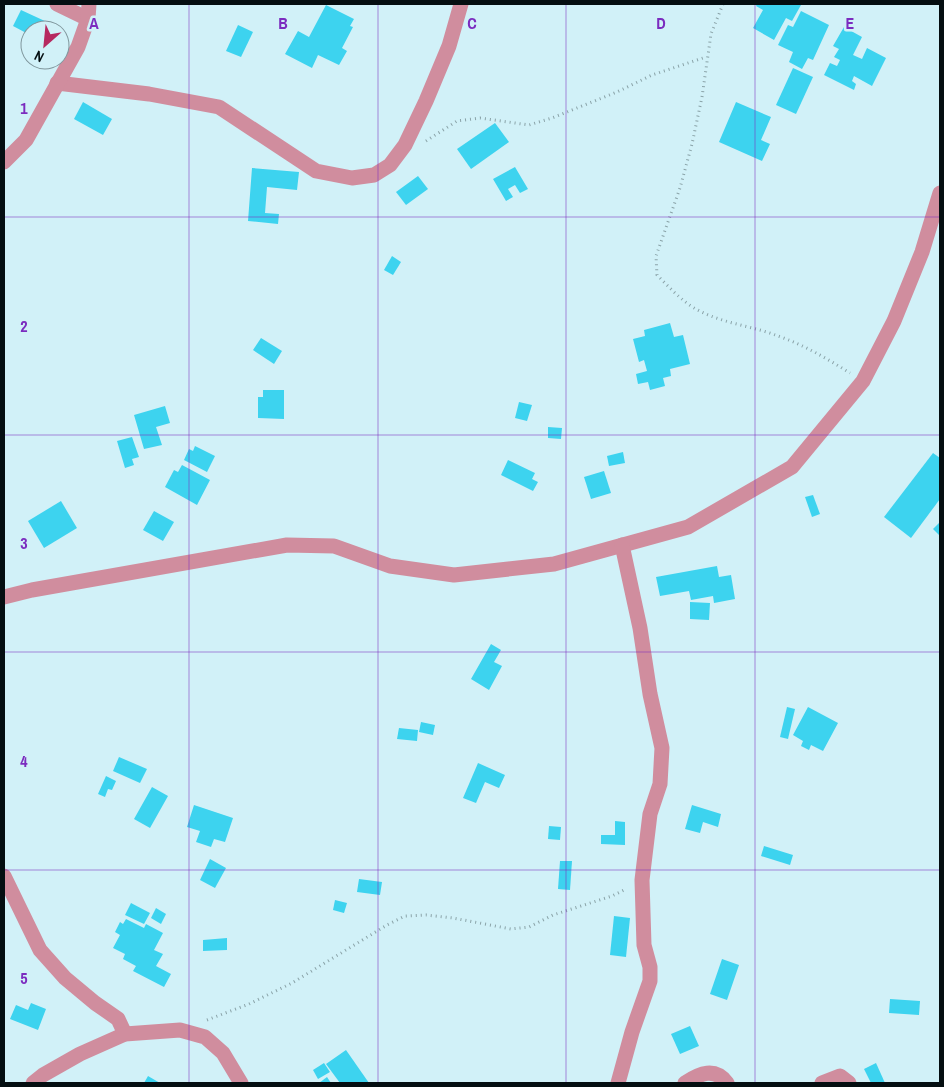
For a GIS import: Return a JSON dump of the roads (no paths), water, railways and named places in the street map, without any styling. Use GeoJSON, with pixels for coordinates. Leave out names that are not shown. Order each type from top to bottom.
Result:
{"type":"FeatureCollection","features":[{"type":"Feature","properties":{"kind":"street"},"geometry":{"type":"LineString","coordinates":[[57,4],[88,20]]}},
{"type":"Feature","properties":{"kind":"street"},"geometry":{"type":"LineString","coordinates":[[4,162],[26,140],[78,47],[88,20],[89,4]]}},
{"type":"Feature","properties":{"kind":"street"},"geometry":{"type":"LineString","coordinates":[[57,84],[149,94],[219,107],[316,171],[352,178],[374,175],[390,165],[404,145],[426,101],[449,46],[461,4]]}},
{"type":"Feature","properties":{"kind":"street"},"geometry":{"type":"LineString","coordinates":[[4,597],[32,590],[287,545],[334,546],[390,566],[454,575],[554,564],[688,527],[792,467],[863,381],[901,304],[922,252],[940,193]]}},
{"type":"Feature","properties":{"kind":"street"},"geometry":{"type":"LineString","coordinates":[[618,1083],[632,1032],[650,981],[650,967],[644,946],[642,880],[650,814],[660,784],[662,748],[650,694],[640,628],[622,545]]}},
{"type":"Feature","properties":{"kind":"street"},"geometry":{"type":"LineString","coordinates":[[4,876],[40,950],[65,978],[118,1019],[125,1034]]}},
{"type":"Feature","properties":{"kind":"street"},"geometry":{"type":"LineString","coordinates":[[33,1083],[43,1075],[80,1054],[125,1034],[180,1030],[205,1037],[223,1053],[241,1083]]}},
{"type":"Feature","properties":{"kind":"street"},"geometry":{"type":"LineString","coordinates":[[685,1083],[710,1072],[722,1076],[727,1083]]}},
{"type":"Feature","properties":{"kind":"street"},"geometry":{"type":"LineString","coordinates":[[822,1083],[840,1076],[849,1083]]}}]}
